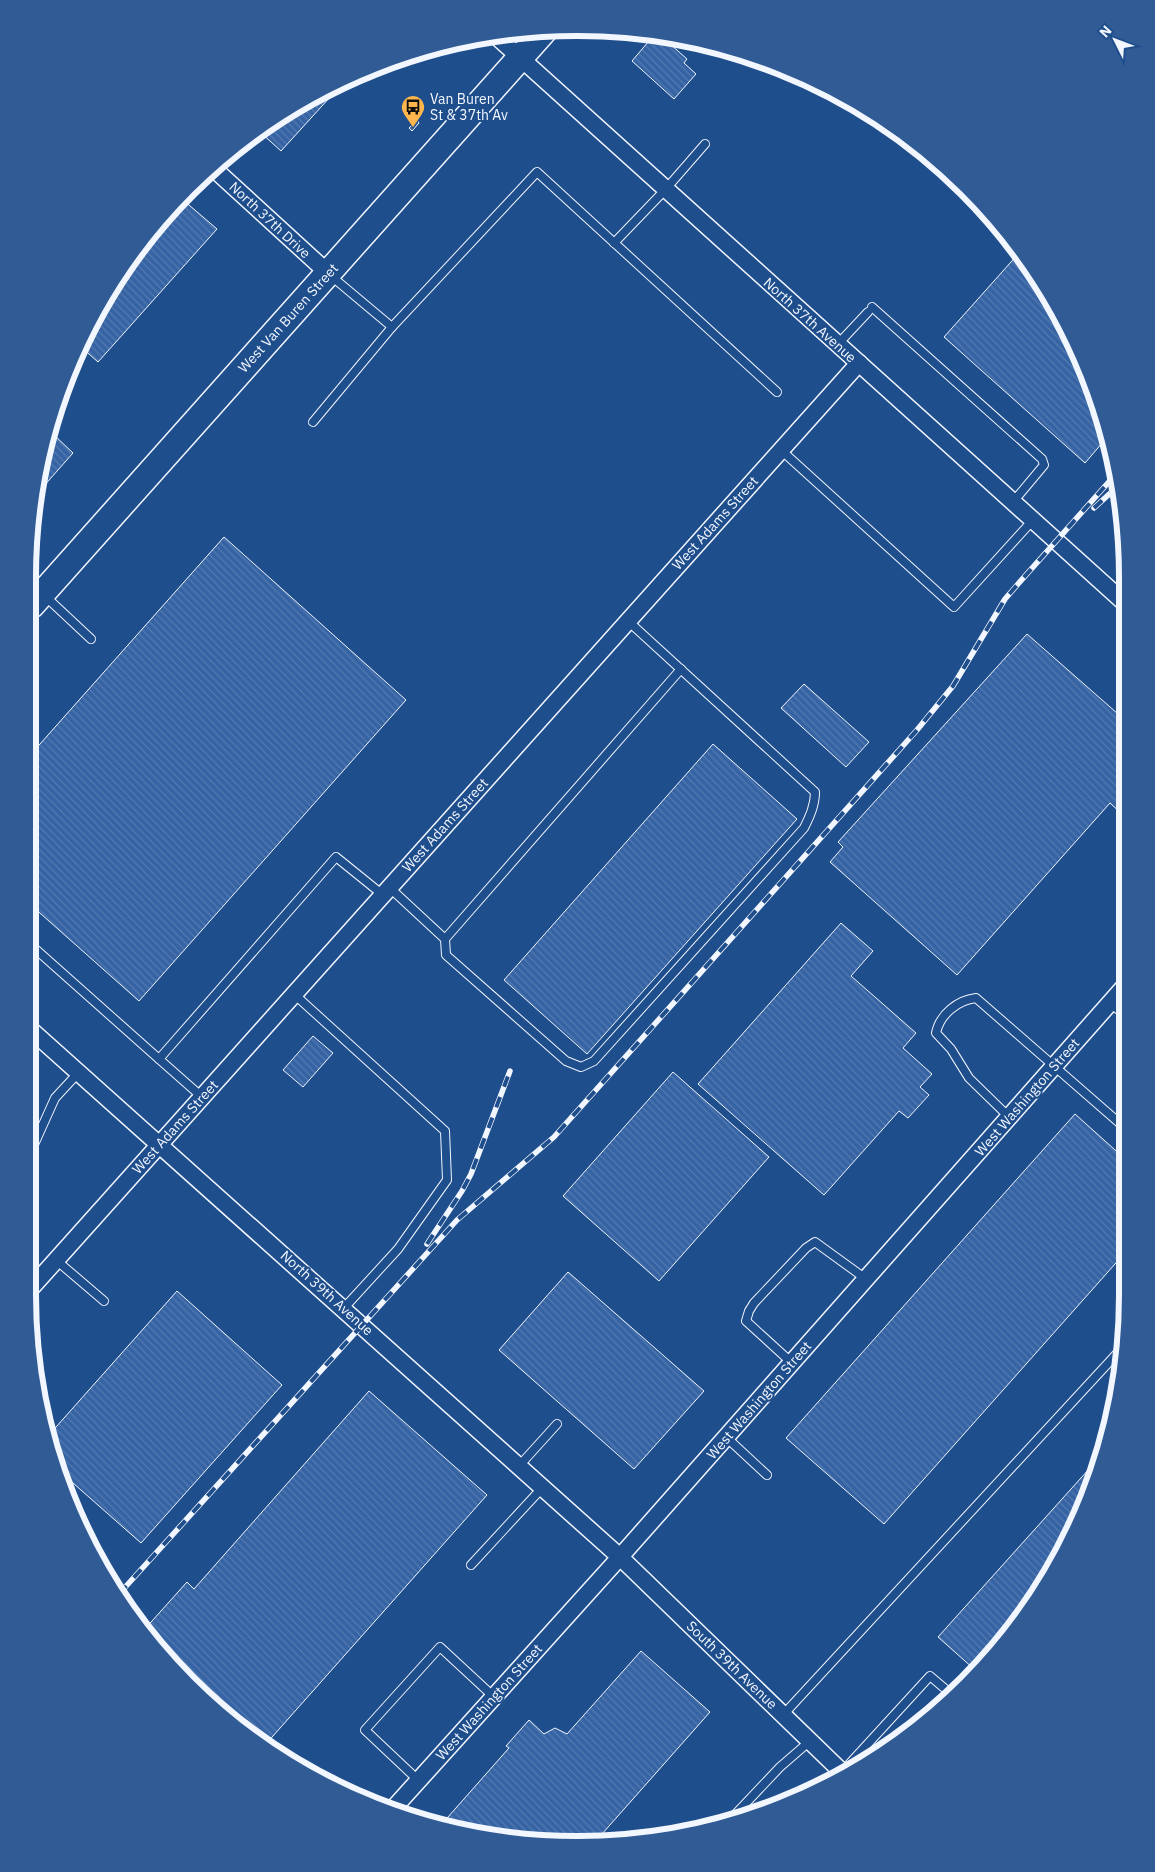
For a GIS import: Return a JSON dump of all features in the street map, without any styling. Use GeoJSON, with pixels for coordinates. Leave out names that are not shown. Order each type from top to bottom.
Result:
{"type":"FeatureCollection","features":[{"type":"Feature","properties":{"kind":"main road","name":"West Van Buren Street"},"geometry":{"type":"LineString","coordinates":[[37,599],[538,37]]}},
{"type":"Feature","properties":{"kind":"street","name":"North 37th Avenue"},"geometry":{"type":"LineString","coordinates":[[502,42],[1119,598]]}},
{"type":"Feature","properties":{"kind":"street","name":"North 37th Drive"},"geometry":{"type":"LineString","coordinates":[[219,173],[328,273]]}},
{"type":"Feature","properties":{"kind":"street","name":"West Adams Street"},"geometry":{"type":"LineString","coordinates":[[36,1282],[859,363]]}},
{"type":"Feature","properties":{"kind":"street","name":"West Washington Street"},"geometry":{"type":"LineString","coordinates":[[397,1804],[620,1557],[1119,993]]}},
{"type":"Feature","properties":{"kind":"street","name":"North 39th Avenue"},"geometry":{"type":"LineString","coordinates":[[36,1035],[344,1308],[620,1557]]}},
{"type":"Feature","properties":{"kind":"street","name":"South 39th Avenue"},"geometry":{"type":"LineString","coordinates":[[620,1557],[838,1768]]}},
{"type":"Feature","properties":{"kind":"lane"},"geometry":{"type":"LineString","coordinates":[[614,243],[666,190],[705,144]]}},
{"type":"Feature","properties":{"kind":"lane"},"geometry":{"type":"LineString","coordinates":[[313,422],[392,327],[537,172],[777,392]]}},
{"type":"Feature","properties":{"kind":"lane"},"geometry":{"type":"LineString","coordinates":[[328,273],[392,327]]}},
{"type":"Feature","properties":{"kind":"lane"},"geometry":{"type":"LineString","coordinates":[[838,344],[870,309],[1042,459],[1044,465],[1013,502]]}},
{"type":"Feature","properties":{"kind":"lane"},"geometry":{"type":"LineString","coordinates":[[781,450],[954,607],[1033,520]]}},
{"type":"Feature","properties":{"kind":"lane"},"geometry":{"type":"LineString","coordinates":[[37,599],[91,639]]}},
{"type":"Feature","properties":{"kind":"lane"},"geometry":{"type":"LineString","coordinates":[[628,621],[681,669],[815,792],[815,801],[804,828],[594,1061],[581,1067],[566,1060],[446,955],[445,939],[681,669]]}},
{"type":"Feature","properties":{"kind":"lane"},"geometry":{"type":"LineString","coordinates":[[159,1060],[336,857],[386,891],[445,939]]}},
{"type":"Feature","properties":{"kind":"lane"},"geometry":{"type":"LineString","coordinates":[[36,950],[202,1097]]}},
{"type":"Feature","properties":{"kind":"lane"},"geometry":{"type":"LineString","coordinates":[[294,994],[445,1131],[447,1180],[398,1249],[344,1308]]}},
{"type":"Feature","properties":{"kind":"lane"},"geometry":{"type":"LineString","coordinates":[[1009,1118],[969,1078],[951,1049],[936,1032],[937,1026],[944,1017],[954,1006],[965,999],[976,998],[1119,1123]]}},
{"type":"Feature","properties":{"kind":"lane"},"geometry":{"type":"LineString","coordinates":[[1110,1003],[1119,1010]]}},
{"type":"Feature","properties":{"kind":"lane"},"geometry":{"type":"LineString","coordinates":[[36,1140],[55,1098],[78,1072]]}},
{"type":"Feature","properties":{"kind":"lane"},"geometry":{"type":"LineString","coordinates":[[792,1363],[746,1320],[754,1303],[806,1248],[815,1242],[866,1279]]}},
{"type":"Feature","properties":{"kind":"lane"},"geometry":{"type":"LineString","coordinates":[[56,1260],[104,1301]]}},
{"type":"Feature","properties":{"kind":"lane"},"geometry":{"type":"LineString","coordinates":[[783,1715],[1115,1356]]}},
{"type":"Feature","properties":{"kind":"lane"},"geometry":{"type":"LineString","coordinates":[[520,1466],[557,1424]]}},
{"type":"Feature","properties":{"kind":"lane"},"geometry":{"type":"LineString","coordinates":[[726,1437],[767,1474]]}},
{"type":"Feature","properties":{"kind":"lane"},"geometry":{"type":"LineString","coordinates":[[470,1565],[543,1487]]}},
{"type":"Feature","properties":{"kind":"lane"},"geometry":{"type":"LineString","coordinates":[[418,1781],[365,1730],[440,1647],[494,1697]]}},
{"type":"Feature","properties":{"kind":"lane"},"geometry":{"type":"LineString","coordinates":[[857,1758],[930,1676],[946,1690]]}},
{"type":"Feature","properties":{"kind":"lane"},"geometry":{"type":"LineString","coordinates":[[739,1811],[780,1767],[810,1741]]}},
{"type":"Feature","properties":{"kind":"building"},"geometry":{"type":"Polygon","coordinates":[[[649,41],[671,45],[687,59],[684,63],[696,74],[674,99],[632,61],[649,41]]]}},
{"type":"Feature","properties":{"kind":"building"},"geometry":{"type":"Polygon","coordinates":[[[331,96],[281,151],[264,136],[331,96]]]}},
{"type":"Feature","properties":{"kind":"building"},"geometry":{"type":"Polygon","coordinates":[[[417,120],[419,123],[412,131],[409,128],[417,120]]]}},
{"type":"Feature","properties":{"kind":"building"},"geometry":{"type":"Polygon","coordinates":[[[187,203],[217,229],[98,362],[86,351],[109,307],[127,277],[148,248],[187,203]]]}},
{"type":"Feature","properties":{"kind":"building"},"geometry":{"type":"Polygon","coordinates":[[[1014,258],[1028,277],[1063,338],[1078,370],[1102,444],[1085,463],[944,337],[1014,258]]]}},
{"type":"Feature","properties":{"kind":"building"},"geometry":{"type":"Polygon","coordinates":[[[55,436],[73,453],[45,485],[55,436]]]}},
{"type":"Feature","properties":{"kind":"building"},"geometry":{"type":"Polygon","coordinates":[[[224,537],[406,700],[139,1001],[36,910],[36,748],[224,537]]]}},
{"type":"Feature","properties":{"kind":"building"},"geometry":{"type":"Polygon","coordinates":[[[1027,634],[1119,715],[1119,811],[1110,803],[957,975],[830,862],[843,847],[838,842],[1027,634]]]}},
{"type":"Feature","properties":{"kind":"building"},"geometry":{"type":"Polygon","coordinates":[[[804,684],[869,742],[846,767],[781,708],[804,684]]]}},
{"type":"Feature","properties":{"kind":"building"},"geometry":{"type":"Polygon","coordinates":[[[713,744],[797,819],[587,1054],[504,980],[713,744]]]}},
{"type":"Feature","properties":{"kind":"building"},"geometry":{"type":"Polygon","coordinates":[[[841,923],[873,951],[851,976],[916,1033],[903,1048],[932,1074],[920,1087],[929,1095],[908,1118],[899,1111],[824,1195],[698,1084],[841,923]]]}},
{"type":"Feature","properties":{"kind":"building"},"geometry":{"type":"Polygon","coordinates":[[[313,1036],[333,1053],[303,1087],[283,1070],[313,1036]]]}},
{"type":"Feature","properties":{"kind":"building"},"geometry":{"type":"Polygon","coordinates":[[[673,1072],[769,1157],[659,1281],[563,1196],[673,1072]]]}},
{"type":"Feature","properties":{"kind":"building"},"geometry":{"type":"Polygon","coordinates":[[[1075,1114],[1119,1154],[1119,1260],[884,1524],[786,1438],[1075,1114]]]}},
{"type":"Feature","properties":{"kind":"building"},"geometry":{"type":"Polygon","coordinates":[[[568,1272],[704,1391],[634,1469],[499,1350],[568,1272]]]}},
{"type":"Feature","properties":{"kind":"building"},"geometry":{"type":"Polygon","coordinates":[[[177,1291],[282,1385],[141,1543],[69,1480],[54,1430],[177,1291]]]}},
{"type":"Feature","properties":{"kind":"building"},"geometry":{"type":"Polygon","coordinates":[[[369,1391],[487,1495],[270,1740],[248,1724],[195,1677],[149,1625],[187,1582],[194,1589],[369,1391]]]}},
{"type":"Feature","properties":{"kind":"building"},"geometry":{"type":"Polygon","coordinates":[[[1090,1468],[1078,1502],[1046,1565],[1028,1595],[984,1651],[970,1666],[938,1637],[1090,1468]]]}},
{"type":"Feature","properties":{"kind":"building"},"geometry":{"type":"Polygon","coordinates":[[[641,1651],[710,1712],[601,1835],[542,1835],[507,1831],[446,1819],[509,1748],[506,1746],[529,1720],[544,1734],[555,1728],[567,1734],[641,1651]]]}},
{"type":"Feature","properties":{"kind":"railway"},"geometry":{"type":"LineString","coordinates":[[123,1589],[457,1220],[554,1137],[917,730],[953,686],[1005,599],[1110,481]]}},
{"type":"Feature","properties":{"kind":"railway"},"geometry":{"type":"LineString","coordinates":[[1094,508],[1111,492]]}},
{"type":"Feature","properties":{"kind":"railway"},"geometry":{"type":"LineString","coordinates":[[427,1244],[471,1174],[510,1071]]}},
{"type":"Feature","properties":{"kind":"place","name":"Van Buren St & 37th Av"},"geometry":{"type":"Point","coordinates":[413,128]}}]}
